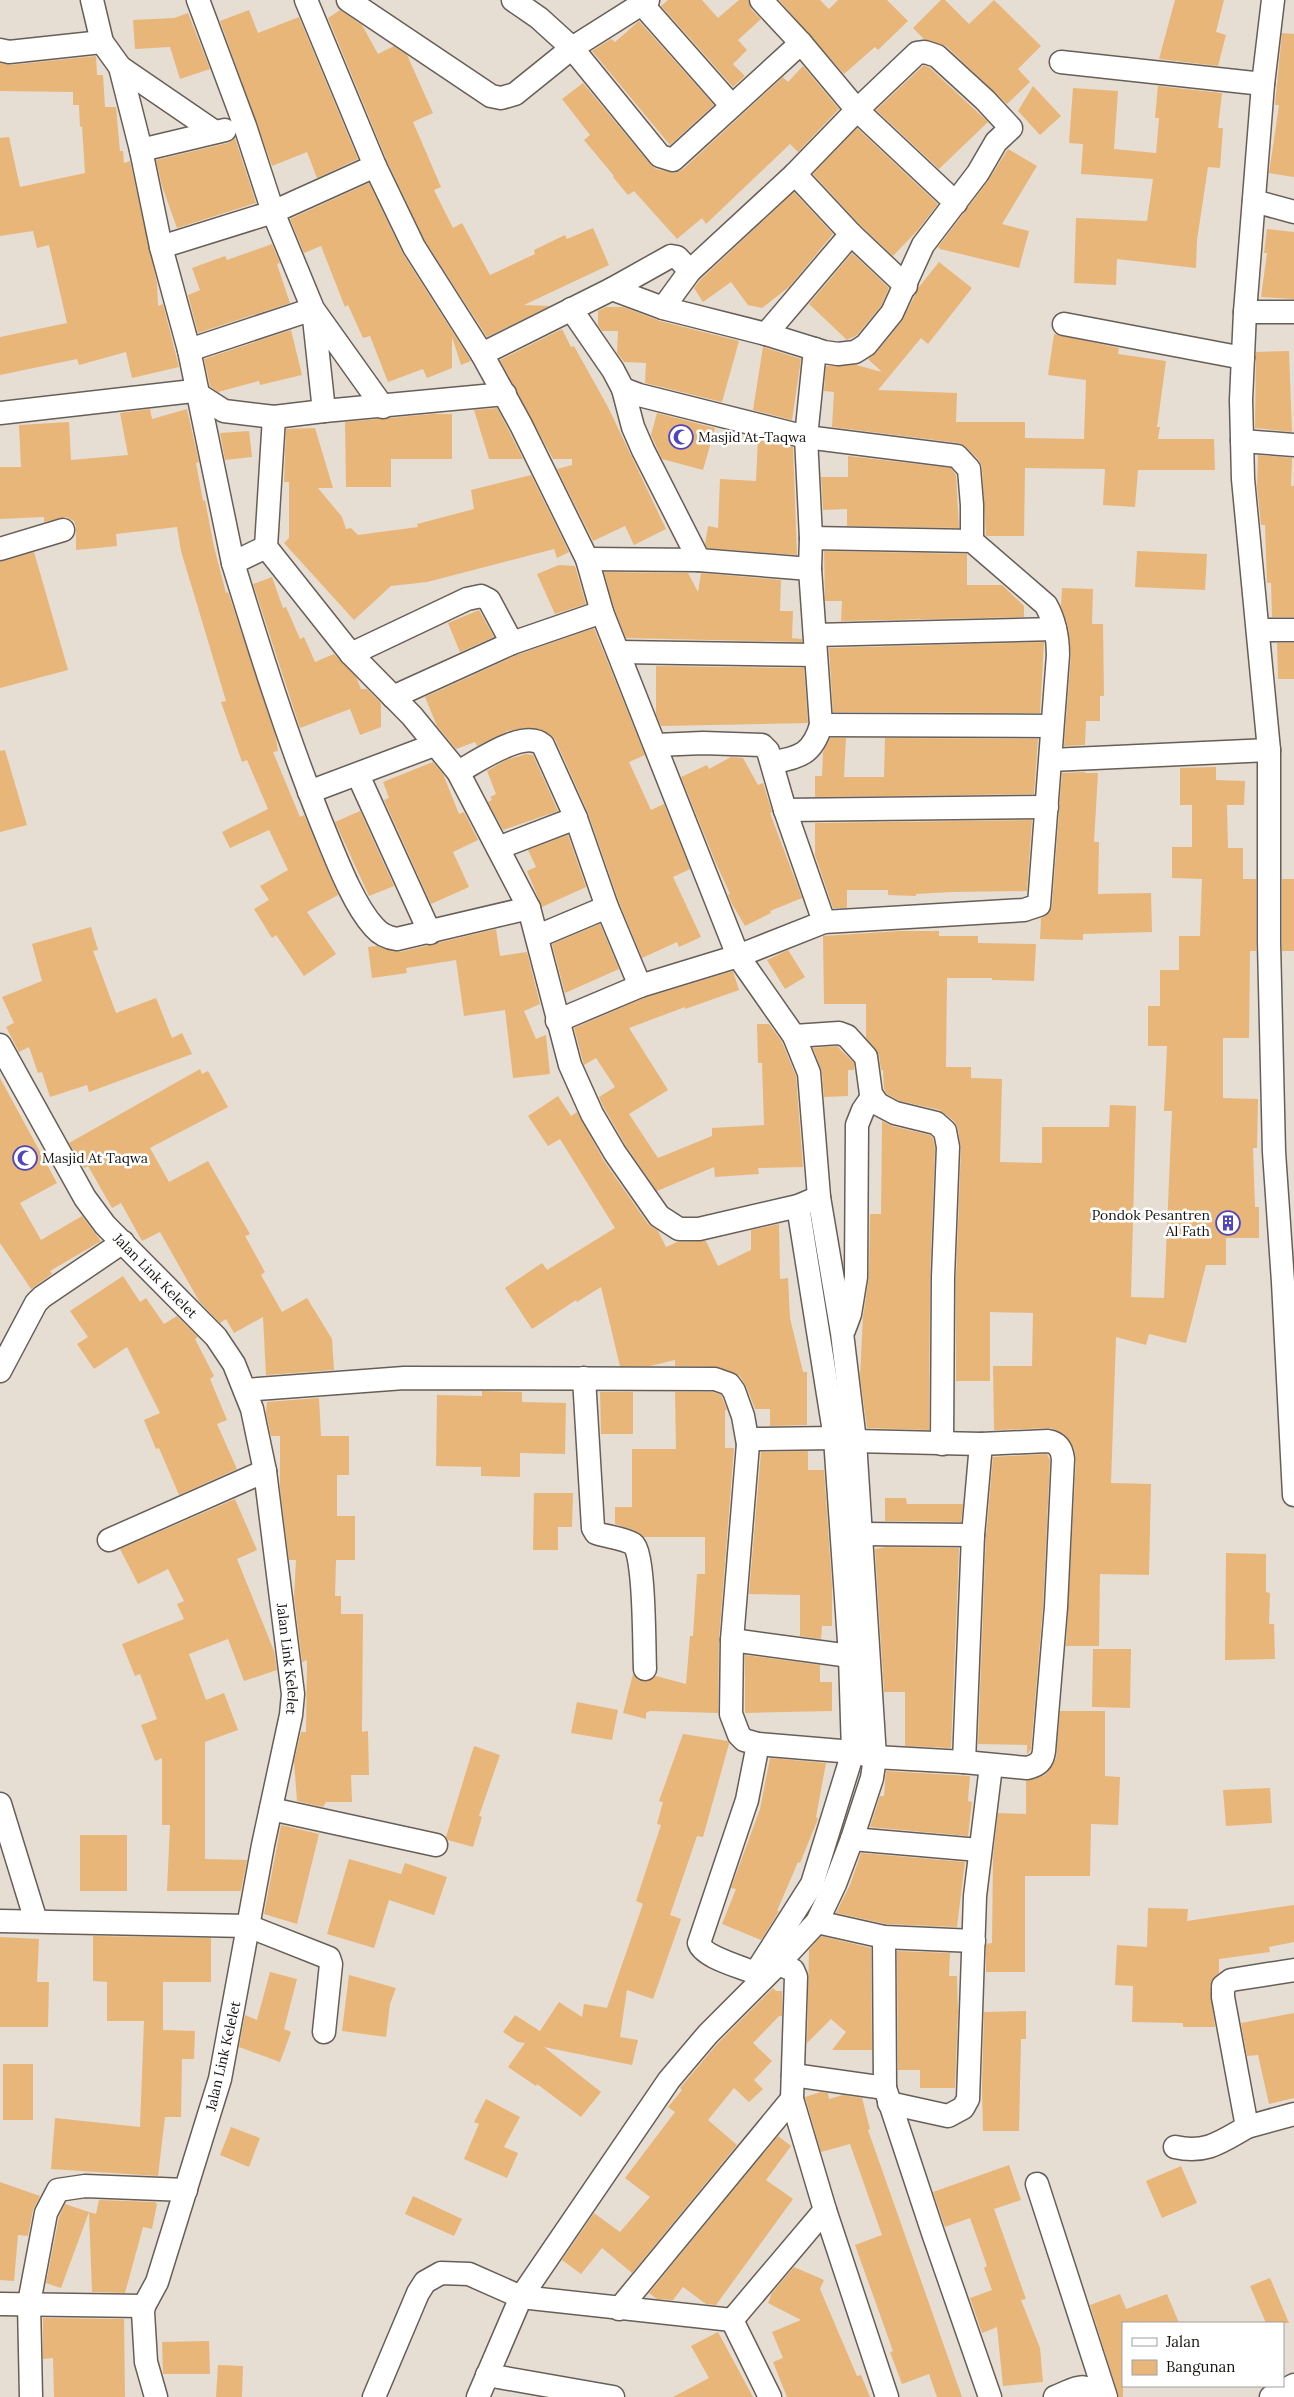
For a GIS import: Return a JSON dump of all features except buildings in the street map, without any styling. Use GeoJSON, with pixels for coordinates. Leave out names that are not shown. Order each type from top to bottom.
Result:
{"type":"FeatureCollection","features":[{"type":"Feature","properties":{"kind":"street"},"geometry":{"type":"LineString","coordinates":[[92,0],[102,42],[120,67],[215,132]]}},
{"type":"Feature","properties":{"kind":"street"},"geometry":{"type":"LineString","coordinates":[[198,0],[245,126],[273,212],[313,309],[383,407]]}},
{"type":"Feature","properties":{"kind":"street"},"geometry":{"type":"LineString","coordinates":[[306,0],[375,166],[414,247],[482,354],[587,559],[602,612],[620,652],[738,956],[794,1036],[809,1073],[819,1197],[842,1333],[845,1440],[864,1755],[812,1884],[766,1971]]}},
{"type":"Feature","properties":{"kind":"street"},"geometry":{"type":"LineString","coordinates":[[348,0],[497,98],[506,98],[514,94],[572,48],[645,2],[731,105]]}},
{"type":"Feature","properties":{"kind":"street"},"geometry":{"type":"LineString","coordinates":[[513,0],[539,18],[572,48],[660,156],[668,160],[673,160],[801,43]]}},
{"type":"Feature","properties":{"kind":"street"},"geometry":{"type":"LineString","coordinates":[[761,0],[801,43],[857,110],[956,203]]}},
{"type":"Feature","properties":{"kind":"street"},"geometry":{"type":"LineString","coordinates":[[1273,0],[1263,84],[1245,312],[1242,441],[1243,479],[1269,750],[1268,943],[1274,1152],[1294,1495]]}},
{"type":"Feature","properties":{"kind":"street"},"geometry":{"type":"LineString","coordinates":[[0,50],[9,52],[102,42]]}},
{"type":"Feature","properties":{"kind":"street"},"geometry":{"type":"LineString","coordinates":[[612,289],[663,308],[766,334],[832,354],[847,354],[866,345],[892,314],[923,245],[978,173],[996,142],[1010,128],[986,100],[937,56],[925,52],[914,55],[795,174],[690,272],[663,308]]}},
{"type":"Feature","properties":{"kind":"street"},"geometry":{"type":"LineString","coordinates":[[1061,62],[1263,84]]}},
{"type":"Feature","properties":{"kind":"street"},"geometry":{"type":"LineString","coordinates":[[120,67],[141,150],[160,247],[199,393],[233,564],[283,722],[332,848],[358,902],[373,927],[384,936],[393,939],[529,908]]}},
{"type":"Feature","properties":{"kind":"street"},"geometry":{"type":"LineString","coordinates":[[141,150],[245,126]]}},
{"type":"Feature","properties":{"kind":"street"},"geometry":{"type":"LineString","coordinates":[[160,247],[273,212],[375,166]]}},
{"type":"Feature","properties":{"kind":"street"},"geometry":{"type":"LineString","coordinates":[[795,174],[851,234],[906,286]]}},
{"type":"Feature","properties":{"kind":"street"},"geometry":{"type":"LineString","coordinates":[[1254,201],[1294,212]]}},
{"type":"Feature","properties":{"kind":"street"},"geometry":{"type":"LineString","coordinates":[[766,334],[851,234]]}},
{"type":"Feature","properties":{"kind":"street"},"geometry":{"type":"LineString","coordinates":[[482,354],[612,289],[671,256],[676,257],[690,272]]}},
{"type":"Feature","properties":{"kind":"street"},"geometry":{"type":"LineString","coordinates":[[189,350],[313,309]]}},
{"type":"Feature","properties":{"kind":"street"},"geometry":{"type":"LineString","coordinates":[[313,309],[324,410]]}},
{"type":"Feature","properties":{"kind":"street"},"geometry":{"type":"LineString","coordinates":[[571,309],[613,370],[623,389],[633,428],[699,560]]}},
{"type":"Feature","properties":{"kind":"street"},"geometry":{"type":"LineString","coordinates":[[1245,312],[1294,312]]}},
{"type":"Feature","properties":{"kind":"street"},"geometry":{"type":"LineString","coordinates":[[1064,324],[1243,358]]}},
{"type":"Feature","properties":{"kind":"street"},"geometry":{"type":"LineString","coordinates":[[772,762],[803,754],[810,749],[817,739],[821,725],[810,569],[811,538],[806,438],[815,349]]}},
{"type":"Feature","properties":{"kind":"street"},"geometry":{"type":"LineString","coordinates":[[623,389],[639,396],[806,438],[952,454],[962,459],[969,470],[972,505],[972,541]]}},
{"type":"Feature","properties":{"kind":"street"},"geometry":{"type":"LineString","coordinates":[[0,413],[177,392],[199,393],[224,410],[274,418],[324,410],[383,407],[504,394]]}},
{"type":"Feature","properties":{"kind":"street"},"geometry":{"type":"LineString","coordinates":[[274,418],[266,547],[351,654],[412,716],[458,772],[529,908],[538,936],[557,1021],[570,1065],[592,1114],[615,1153],[663,1220],[679,1229],[698,1229],[798,1206],[819,1197]]}},
{"type":"Feature","properties":{"kind":"street"},"geometry":{"type":"LineString","coordinates":[[1242,441],[1294,446]]}},
{"type":"Feature","properties":{"kind":"street"},"geometry":{"type":"LineString","coordinates":[[0,549],[63,530]]}},
{"type":"Feature","properties":{"kind":"street"},"geometry":{"type":"LineString","coordinates":[[557,1021],[640,986],[738,956],[824,922],[1024,910],[1037,907],[1040,899],[1051,760],[1051,726],[1057,667],[1055,629],[1052,616],[1039,598],[972,541],[811,538]]}},
{"type":"Feature","properties":{"kind":"street"},"geometry":{"type":"LineString","coordinates":[[233,564],[266,547]]}},
{"type":"Feature","properties":{"kind":"street"},"geometry":{"type":"LineString","coordinates":[[587,559],[699,560],[810,569]]}},
{"type":"Feature","properties":{"kind":"street"},"geometry":{"type":"LineString","coordinates":[[351,654],[453,605],[478,596],[489,600],[512,643]]}},
{"type":"Feature","properties":{"kind":"street"},"geometry":{"type":"LineString","coordinates":[[393,697],[512,643],[602,612]]}},
{"type":"Feature","properties":{"kind":"street"},"geometry":{"type":"LineString","coordinates":[[620,652],[815,645],[1055,629]]}},
{"type":"Feature","properties":{"kind":"street"},"geometry":{"type":"LineString","coordinates":[[1258,630],[1294,630]]}},
{"type":"Feature","properties":{"kind":"street"},"geometry":{"type":"LineString","coordinates":[[821,725],[1051,726]]}},
{"type":"Feature","properties":{"kind":"street"},"geometry":{"type":"LineString","coordinates":[[458,772],[510,744],[522,740],[537,741],[546,749],[576,818],[607,908],[640,986]]}},
{"type":"Feature","properties":{"kind":"street"},"geometry":{"type":"LineString","coordinates":[[656,745],[703,743],[762,745],[768,751],[785,810],[824,922]]}},
{"type":"Feature","properties":{"kind":"street"},"geometry":{"type":"LineString","coordinates":[[309,792],[434,744]]}},
{"type":"Feature","properties":{"kind":"street"},"geometry":{"type":"LineString","coordinates":[[1051,760],[1269,750]]}},
{"type":"Feature","properties":{"kind":"street"},"geometry":{"type":"LineString","coordinates":[[358,774],[430,932]]}},
{"type":"Feature","properties":{"kind":"street"},"geometry":{"type":"LineString","coordinates":[[785,810],[1047,807]]}},
{"type":"Feature","properties":{"kind":"street"},"geometry":{"type":"LineString","coordinates":[[498,848],[576,818]]}},
{"type":"Feature","properties":{"kind":"street"},"geometry":{"type":"LineString","coordinates":[[538,936],[607,908]]}},
{"type":"Feature","properties":{"kind":"street"},"geometry":{"type":"LineString","coordinates":[[794,1036],[839,1033],[847,1036],[866,1057],[872,1097],[878,1104],[895,1113],[940,1125],[946,1135],[948,1148],[943,1277],[942,1444]]}},
{"type":"Feature","properties":{"kind":"street","name":"Jalan Link Kelelet"},"geometry":{"type":"LineString","coordinates":[[0,1045],[84,1198],[105,1225],[216,1337],[234,1364],[245,1390],[258,1432],[265,1472],[293,1694],[220,2078],[157,2282],[144,2306],[143,2327],[146,2362],[156,2397]]}},
{"type":"Feature","properties":{"kind":"street"},"geometry":{"type":"LineString","coordinates":[[842,1333],[850,1314],[856,1277],[857,1125],[863,1110],[872,1097]]}},
{"type":"Feature","properties":{"kind":"street"},"geometry":{"type":"LineString","coordinates":[[478,2397],[521,2297],[669,2080],[766,1971],[816,1922],[835,1884],[872,1778],[864,1755],[850,1656],[853,1566],[860,1534],[845,1440],[798,1206]]}},
{"type":"Feature","properties":{"kind":"street"},"geometry":{"type":"LineString","coordinates":[[0,1371],[36,1304],[42,1297],[123,1242]]}},
{"type":"Feature","properties":{"kind":"street"},"geometry":{"type":"LineString","coordinates":[[245,1390],[404,1378],[715,1379],[725,1381],[732,1387],[738,1400],[748,1444],[732,1640],[730,1714],[732,1723],[744,1740],[758,1744],[991,1766],[1032,1766],[1041,1761],[1044,1755],[1056,1607],[1063,1460],[1061,1450],[1053,1442],[942,1444],[845,1440],[754,1440],[748,1444]]}},
{"type":"Feature","properties":{"kind":"street"},"geometry":{"type":"LineString","coordinates":[[584,1378],[593,1528],[596,1533],[632,1544],[638,1550],[642,1590],[645,1670]]}},
{"type":"Feature","properties":{"kind":"street"},"geometry":{"type":"LineString","coordinates":[[964,1762],[973,1535],[981,1444]]}},
{"type":"Feature","properties":{"kind":"street"},"geometry":{"type":"LineString","coordinates":[[109,1540],[265,1472]]}},
{"type":"Feature","properties":{"kind":"street"},"geometry":{"type":"LineString","coordinates":[[860,1534],[973,1535]]}},
{"type":"Feature","properties":{"kind":"street"},"geometry":{"type":"LineString","coordinates":[[732,1640],[850,1656]]}},
{"type":"Feature","properties":{"kind":"street"},"geometry":{"type":"LineString","coordinates":[[758,1744],[747,1800],[699,1943],[700,1948],[708,1955],[766,1971],[793,1970],[796,1977],[792,2099],[825,2210],[888,2397]]}},
{"type":"Feature","properties":{"kind":"street"},"geometry":{"type":"LineString","coordinates":[[793,2075],[887,2095],[948,2116],[959,2111],[966,2104],[969,2096],[979,1850],[991,1766]]}},
{"type":"Feature","properties":{"kind":"street"},"geometry":{"type":"LineString","coordinates":[[0,1804],[36,1921]]}},
{"type":"Feature","properties":{"kind":"street"},"geometry":{"type":"LineString","coordinates":[[271,1809],[436,1845]]}},
{"type":"Feature","properties":{"kind":"street"},"geometry":{"type":"LineString","coordinates":[[852,1839],[979,1850]]}},
{"type":"Feature","properties":{"kind":"street"},"geometry":{"type":"LineString","coordinates":[[0,1921],[248,1926],[330,1958],[324,2032]]}},
{"type":"Feature","properties":{"kind":"street"},"geometry":{"type":"LineString","coordinates":[[816,1922],[884,1937],[974,1941]]}},
{"type":"Feature","properties":{"kind":"street"},"geometry":{"type":"LineString","coordinates":[[884,1937],[887,2095],[990,2397]]}},
{"type":"Feature","properties":{"kind":"street"},"geometry":{"type":"LineString","coordinates":[[1246,2127],[1223,1996],[1223,1986],[1232,1980],[1294,1970]]}},
{"type":"Feature","properties":{"kind":"street"},"geometry":{"type":"LineString","coordinates":[[620,2308],[792,2099]]}},
{"type":"Feature","properties":{"kind":"street"},"geometry":{"type":"LineString","coordinates":[[1175,2147],[1194,2151],[1200,2150],[1217,2144],[1246,2127],[1294,2114]]}},
{"type":"Feature","properties":{"kind":"street"},"geometry":{"type":"LineString","coordinates":[[1037,2184],[1106,2397]]}},
{"type":"Feature","properties":{"kind":"street"},"geometry":{"type":"LineString","coordinates":[[32,2397],[29,2303],[46,2213],[58,2190],[85,2186],[186,2190]]}},
{"type":"Feature","properties":{"kind":"street"},"geometry":{"type":"LineString","coordinates":[[732,2320],[825,2210]]}},
{"type":"Feature","properties":{"kind":"street"},"geometry":{"type":"LineString","coordinates":[[374,2397],[410,2307],[425,2282],[434,2275],[448,2273],[469,2274],[521,2297],[732,2320]]}},
{"type":"Feature","properties":{"kind":"street"},"geometry":{"type":"LineString","coordinates":[[0,2304],[144,2306]]}},
{"type":"Feature","properties":{"kind":"street"},"geometry":{"type":"LineString","coordinates":[[732,2320],[770,2397]]}},
{"type":"Feature","properties":{"kind":"street"},"geometry":{"type":"LineString","coordinates":[[487,2375],[613,2397]]}},
{"type":"Feature","properties":{"kind":"street"},"geometry":{"type":"LineString","coordinates":[[1271,2397],[1294,2385]]}},
{"type":"Feature","properties":{"kind":"street"},"geometry":{"type":"LineString","coordinates":[[1055,2397],[1086,2386],[1101,2397]]}},
{"type":"Feature","properties":{"kind":"place","name":"Masjid At-Taqwa"},"geometry":{"type":"Point","coordinates":[681,437]}},
{"type":"Feature","properties":{"kind":"place","name":"Masjid At Taqwa"},"geometry":{"type":"Point","coordinates":[25,1158]}},
{"type":"Feature","properties":{"kind":"place","name":"Pondok Pesantren Al Fath"},"geometry":{"type":"Point","coordinates":[1228,1223]}}]}
